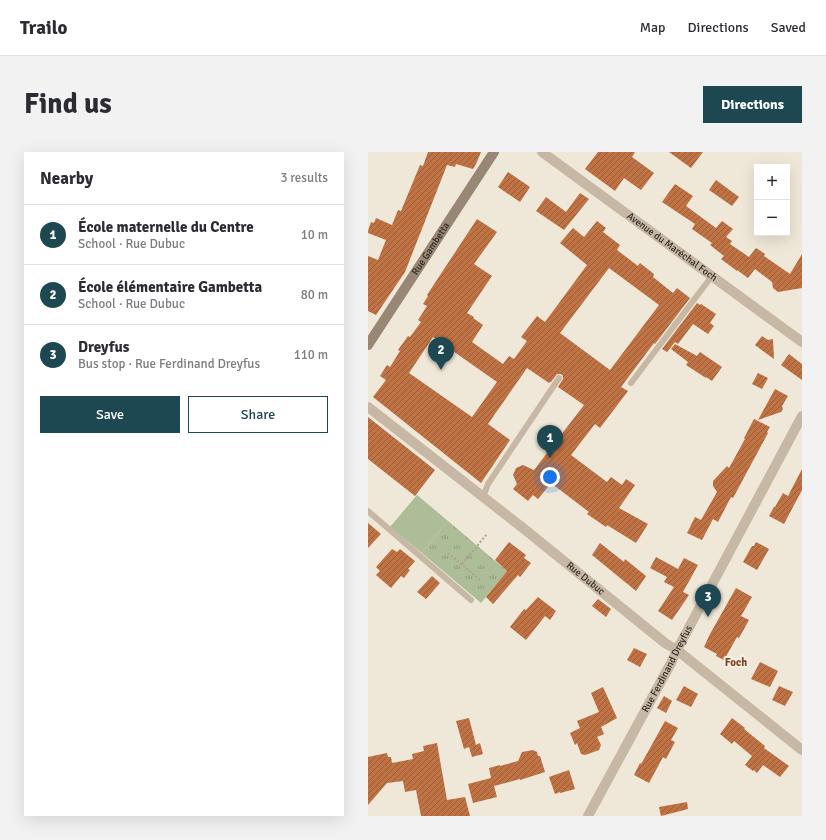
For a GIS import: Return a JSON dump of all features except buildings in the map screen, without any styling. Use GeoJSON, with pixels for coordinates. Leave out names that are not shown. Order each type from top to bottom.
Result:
{"type":"FeatureCollection","features":[{"type":"Feature","properties":{"kind":"main road","name":"Rue Gambetta"},"geometry":{"type":"LineString","coordinates":[[368,345],[494,152]]}},
{"type":"Feature","properties":{"kind":"street","name":"Avenue du Maréchal Foch"},"geometry":{"type":"LineString","coordinates":[[542,152],[802,342]]}},
{"type":"Feature","properties":{"kind":"street","name":"Rue Dubuc"},"geometry":{"type":"LineString","coordinates":[[368,407],[802,750]]}},
{"type":"Feature","properties":{"kind":"street","name":"Rue Ferdinand Dreyfus"},"geometry":{"type":"LineString","coordinates":[[588,816],[802,416]]}},
{"type":"Feature","properties":{"kind":"lane"},"geometry":{"type":"LineString","coordinates":[[631,383],[712,276]]}},
{"type":"Feature","properties":{"kind":"lane"},"geometry":{"type":"LineString","coordinates":[[483,497],[488,484],[558,378]]}},
{"type":"Feature","properties":{"kind":"lane"},"geometry":{"type":"LineString","coordinates":[[368,512],[471,600]]}},
{"type":"Feature","properties":{"kind":"path"},"geometry":{"type":"LineString","coordinates":[[462,564],[486,534]]}},
{"type":"Feature","properties":{"kind":"path"},"geometry":{"type":"LineString","coordinates":[[448,553],[481,581]]}},
{"type":"Feature","properties":{"kind":"green space"},"geometry":{"type":"Polygon","coordinates":[[[417,495],[448,521],[422,553],[390,527],[417,495]]]}},
{"type":"Feature","properties":{"kind":"green space"},"geometry":{"type":"Polygon","coordinates":[[[448,521],[507,571],[481,603],[422,553],[448,521]]]}},
{"type":"Feature","properties":{"kind":"place","name":"École élémentaire Gambetta"},"geometry":{"type":"Point","coordinates":[441,370]}},
{"type":"Feature","properties":{"kind":"place","name":"École maternelle du Centre"},"geometry":{"type":"Point","coordinates":[550,458]}},
{"type":"Feature","properties":{"kind":"place","name":"Dreyfus"},"geometry":{"type":"Point","coordinates":[708,617]}},
{"type":"Feature","properties":{"kind":"district","name":"Foch"},"geometry":{"type":"Point","coordinates":[736,662]}}]}
